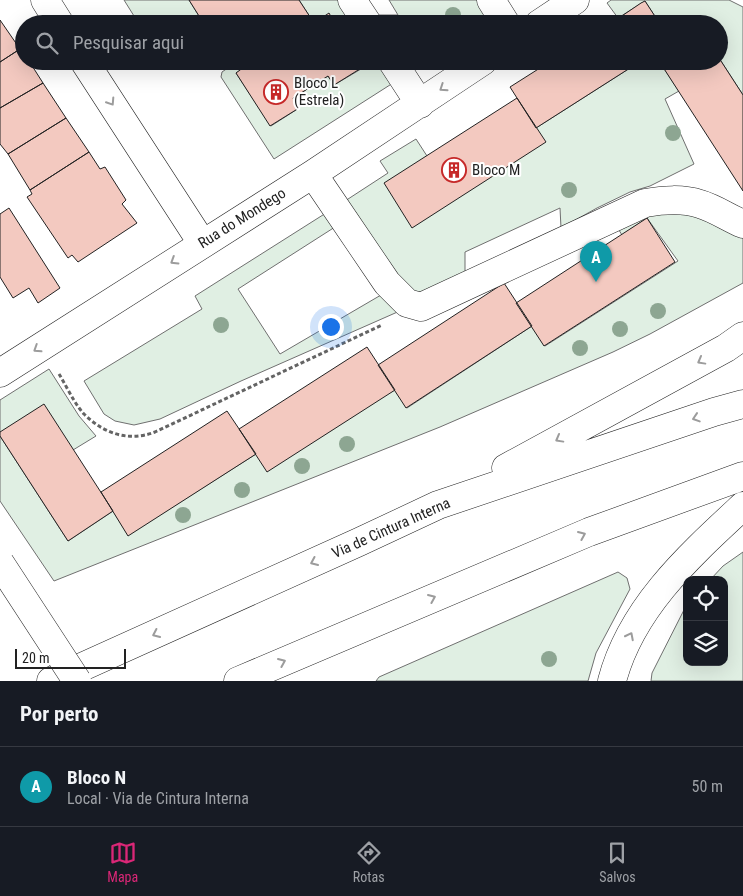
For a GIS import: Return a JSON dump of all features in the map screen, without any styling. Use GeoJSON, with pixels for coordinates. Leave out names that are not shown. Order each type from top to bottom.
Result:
{"type":"FeatureCollection","features":[{"type":"Feature","properties":{"kind":"main road"},"geometry":{"type":"LineString","coordinates":[[45,0],[54,15]]}},
{"type":"Feature","properties":{"kind":"main road"},"geometry":{"type":"LineString","coordinates":[[352,0],[362,15]]}},
{"type":"Feature","properties":{"kind":"main road"},"geometry":{"type":"LineString","coordinates":[[491,0],[500,15]]}},
{"type":"Feature","properties":{"kind":"main road"},"geometry":{"type":"LineString","coordinates":[[552,15],[575,0]]}},
{"type":"Feature","properties":{"kind":"main road"},"geometry":{"type":"LineString","coordinates":[[90,70],[202,243]]}},
{"type":"Feature","properties":{"kind":"main road"},"geometry":{"type":"LineString","coordinates":[[398,70],[420,104]]}},
{"type":"Feature","properties":{"kind":"main road","name":"Rua do Mondego"},"geometry":{"type":"LineString","coordinates":[[0,373],[312,174],[470,70]]}},
{"type":"Feature","properties":{"kind":"main road"},"geometry":{"type":"LineString","coordinates":[[312,174],[387,283],[407,303],[421,307],[645,203],[677,200],[700,204],[743,224]]}},
{"type":"Feature","properties":{"kind":"main road"},"geometry":{"type":"LineString","coordinates":[[438,505],[726,348],[743,336]]}},
{"type":"Feature","properties":{"kind":"main road","name":"Via de Cintura Interna"},"geometry":{"type":"LineString","coordinates":[[52,681],[438,505],[714,412],[743,404]]}},
{"type":"Feature","properties":{"kind":"main road"},"geometry":{"type":"LineString","coordinates":[[238,681],[589,532],[743,476]]}},
{"type":"Feature","properties":{"kind":"main road"},"geometry":{"type":"LineString","coordinates":[[612,681],[615,667],[631,633],[650,602],[698,548],[743,506]]}},
{"type":"Feature","properties":{"kind":"main road"},"geometry":{"type":"LineString","coordinates":[[0,563],[77,681]]}},
{"type":"Feature","properties":{"kind":"path"},"geometry":{"type":"LineString","coordinates":[[41,347],[84,413],[102,428],[115,434],[142,437],[421,307]]}},
{"type":"Feature","properties":{"kind":"green space"},"geometry":{"type":"Polygon","coordinates":[[[124,0],[189,0],[198,15],[133,15],[124,0]]]}},
{"type":"Feature","properties":{"kind":"green space"},"geometry":{"type":"Polygon","coordinates":[[[299,0],[339,0],[349,15],[329,14],[309,15],[299,0]]]}},
{"type":"Feature","properties":{"kind":"green space"},"geometry":{"type":"Polygon","coordinates":[[[389,0],[481,0],[491,15],[398,15],[389,0]]]}},
{"type":"Feature","properties":{"kind":"green space"},"geometry":{"type":"Polygon","coordinates":[[[611,0],[729,0],[743,7],[743,95],[727,70],[728,15],[654,15],[645,1],[623,15],[616,15],[607,3],[611,0]]]}},
{"type":"Feature","properties":{"kind":"green space"},"geometry":{"type":"Polygon","coordinates":[[[225,70],[241,70],[236,73],[271,126],[299,108],[293,98],[328,76],[334,85],[359,70],[385,70],[393,83],[274,159],[221,77],[222,72],[225,70]]]}},
{"type":"Feature","properties":{"kind":"green space"},"geometry":{"type":"Polygon","coordinates":[[[627,70],[665,70],[679,91],[665,99],[694,164],[650,186],[630,192],[561,228],[560,208],[465,252],[465,274],[434,291],[412,295],[345,201],[388,173],[380,161],[416,139],[427,156],[536,128],[627,70]]]}},
{"type":"Feature","properties":{"kind":"green space"},"geometry":{"type":"Polygon","coordinates":[[[646,211],[686,211],[743,237],[743,283],[613,352],[440,427],[54,581],[0,501],[0,436],[68,541],[113,511],[128,535],[256,454],[395,390],[407,408],[532,326],[545,346],[678,261],[647,218],[622,235],[617,227],[646,211]]]}},
{"type":"Feature","properties":{"kind":"green space"},"geometry":{"type":"Polygon","coordinates":[[[326,213],[335,227],[238,289],[280,354],[381,295],[391,307],[402,310],[160,419],[134,425],[115,421],[104,414],[84,381],[202,309],[195,296],[326,213]]]}},
{"type":"Feature","properties":{"kind":"green space"},"geometry":{"type":"Polygon","coordinates":[[[49,369],[79,416],[96,436],[73,450],[0,432],[0,400],[49,369]]]}},
{"type":"Feature","properties":{"kind":"green space"},"geometry":{"type":"Polygon","coordinates":[[[743,552],[743,681],[651,681],[652,673],[683,612],[683,666],[728,666],[728,576],[714,576],[723,566],[743,552]]]}},
{"type":"Feature","properties":{"kind":"green space"},"geometry":{"type":"Polygon","coordinates":[[[618,572],[627,578],[630,589],[596,653],[588,681],[376,681],[379,677],[618,572]]]}},
{"type":"Feature","properties":{"kind":"building"},"geometry":{"type":"Polygon","coordinates":[[[189,0],[299,0],[309,15],[198,15],[189,0]]]}},
{"type":"Feature","properties":{"kind":"building"},"geometry":{"type":"Polygon","coordinates":[[[645,1],[654,15],[623,15],[645,1]]]}},
{"type":"Feature","properties":{"kind":"building"},"geometry":{"type":"Polygon","coordinates":[[[0,20],[15,42],[15,52],[0,62],[0,20]]]}},
{"type":"Feature","properties":{"kind":"building"},"geometry":{"type":"Polygon","coordinates":[[[15,52],[15,70],[35,70],[43,83],[0,108],[0,62],[15,52]]]}},
{"type":"Feature","properties":{"kind":"building","name":"Bloco L (Estrela)"},"geometry":{"type":"Polygon","coordinates":[[[240,70],[358,70],[334,85],[328,76],[293,98],[299,108],[270,126],[236,73],[240,70]]]}},
{"type":"Feature","properties":{"kind":"building"},"geometry":{"type":"Polygon","coordinates":[[[537,70],[627,70],[536,128],[510,87],[537,70]]]}},
{"type":"Feature","properties":{"kind":"building"},"geometry":{"type":"Polygon","coordinates":[[[665,70],[727,70],[743,95],[743,191],[665,70]]]}},
{"type":"Feature","properties":{"kind":"building"},"geometry":{"type":"Polygon","coordinates":[[[43,83],[66,118],[8,154],[0,144],[0,108],[43,83]]]}},
{"type":"Feature","properties":{"kind":"building","name":"Bloco M"},"geometry":{"type":"Polygon","coordinates":[[[517,98],[546,142],[412,228],[384,183],[517,98]]]}},
{"type":"Feature","properties":{"kind":"building"},"geometry":{"type":"Polygon","coordinates":[[[66,118],[89,152],[30,190],[8,154],[66,118]]]}},
{"type":"Feature","properties":{"kind":"building"},"geometry":{"type":"Polygon","coordinates":[[[89,152],[100,169],[105,167],[126,200],[122,204],[137,223],[78,262],[72,255],[68,258],[27,197],[32,194],[30,190],[89,152]]]}},
{"type":"Feature","properties":{"kind":"building"},"geometry":{"type":"Polygon","coordinates":[[[9,208],[60,288],[38,303],[29,288],[13,298],[0,277],[0,214],[9,208]]]}},
{"type":"Feature","properties":{"kind":"building"},"geometry":{"type":"Polygon","coordinates":[[[647,218],[675,262],[544,346],[516,303],[647,218]]]}},
{"type":"Feature","properties":{"kind":"building"},"geometry":{"type":"Polygon","coordinates":[[[504,283],[532,326],[406,408],[378,365],[504,283]]]}},
{"type":"Feature","properties":{"kind":"building"},"geometry":{"type":"Polygon","coordinates":[[[367,347],[395,390],[267,472],[239,429],[367,347]]]}},
{"type":"Feature","properties":{"kind":"building"},"geometry":{"type":"Polygon","coordinates":[[[44,404],[113,511],[68,541],[0,436],[0,432],[44,404]]]}},
{"type":"Feature","properties":{"kind":"building"},"geometry":{"type":"Polygon","coordinates":[[[227,411],[256,454],[128,536],[101,492],[227,411]]]}},
{"type":"Feature","properties":{"kind":"place","name":"Bloco L (Estrela)"},"geometry":{"type":"Point","coordinates":[276,92]}},
{"type":"Feature","properties":{"kind":"place","name":"Bloco M"},"geometry":{"type":"Point","coordinates":[454,170]}},
{"type":"Feature","properties":{"kind":"place","name":"Bloco N"},"geometry":{"type":"Point","coordinates":[596,282]}}]}
